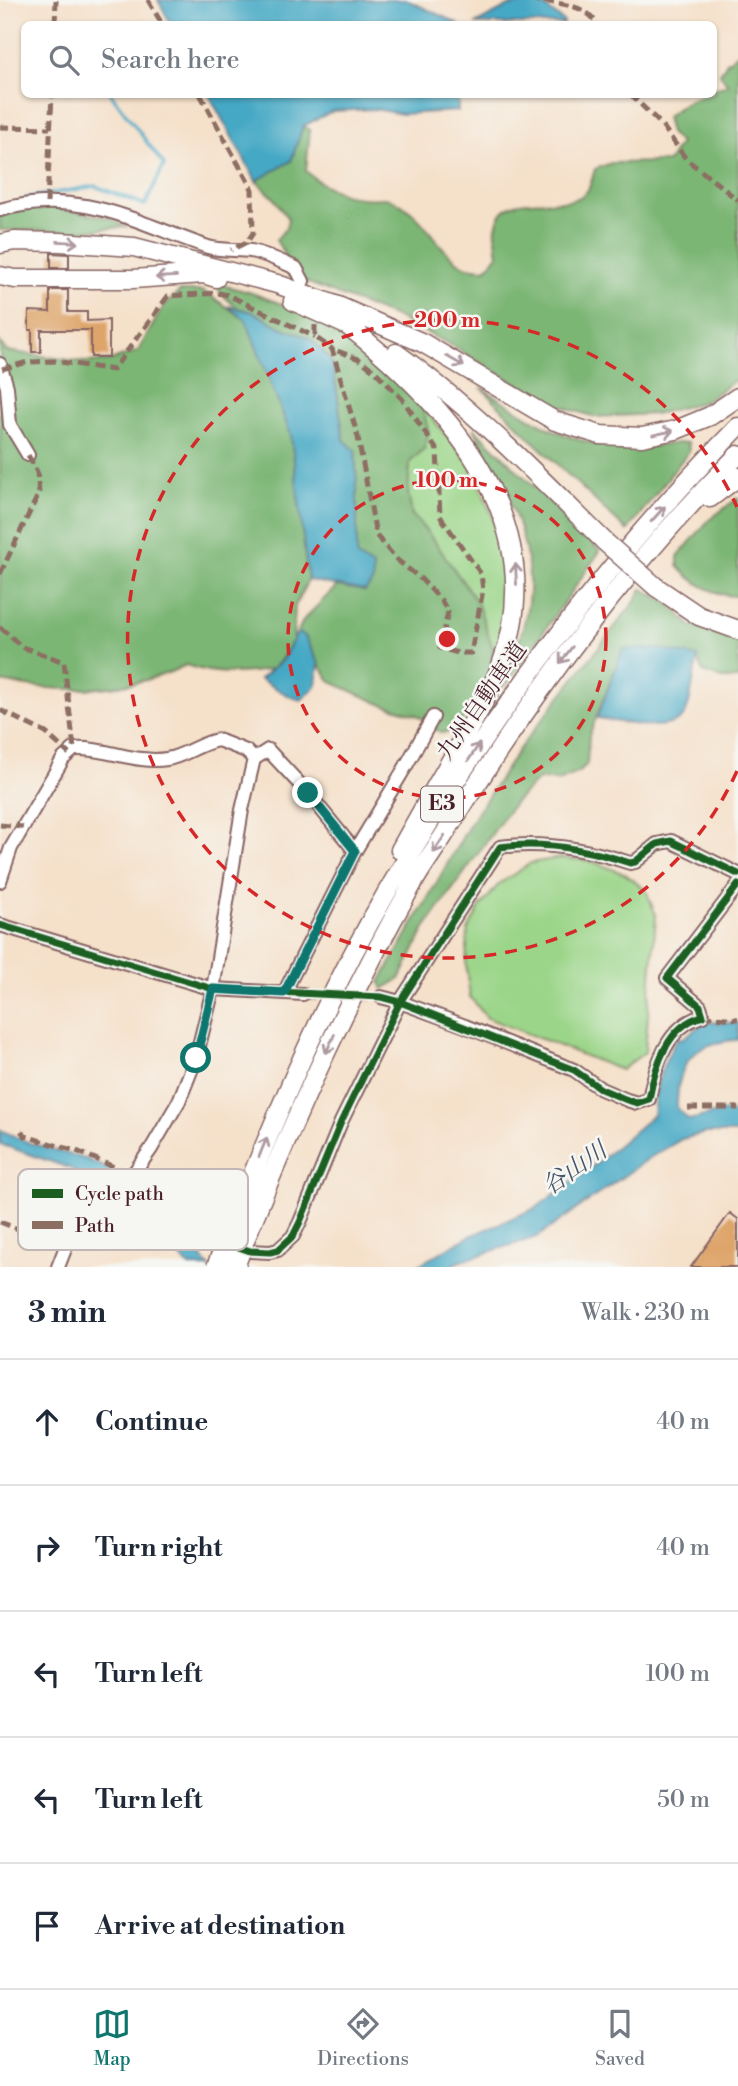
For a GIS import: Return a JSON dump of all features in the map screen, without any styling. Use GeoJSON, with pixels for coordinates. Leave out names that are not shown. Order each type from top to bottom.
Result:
{"type":"FeatureCollection","features":[{"type":"Feature","properties":{"kind":"highway"},"geometry":{"type":"LineString","coordinates":[[0,244],[14,241],[60,242],[134,247],[277,284],[305,293],[423,343],[555,421],[600,435],[642,437],[676,430],[710,416],[738,397]]}},
{"type":"Feature","properties":{"kind":"highway"},"geometry":{"type":"LineString","coordinates":[[0,276],[15,279],[121,279],[203,274],[276,295],[378,340],[447,390],[608,538],[699,616],[738,630]]}},
{"type":"Feature","properties":{"kind":"highway"},"geometry":{"type":"LineString","coordinates":[[371,321],[459,386],[608,538]]}},
{"type":"Feature","properties":{"kind":"highway"},"geometry":{"type":"LineString","coordinates":[[345,970],[393,862],[477,716],[501,667],[509,638],[516,587],[515,561],[507,524],[490,485],[469,450],[432,401],[395,364],[348,326]]}},
{"type":"Feature","properties":{"kind":"highway","name":"九州自動車道"},"geometry":{"type":"LineString","coordinates":[[248,1201],[267,1138],[345,970],[387,893],[475,750],[551,644],[636,537],[738,427]]}},
{"type":"Feature","properties":{"kind":"highway","name":"九州自動車道"},"geometry":{"type":"LineString","coordinates":[[248,1215],[332,1038],[408,892],[489,763],[588,626],[693,500],[738,455]]}},
{"type":"Feature","properties":{"kind":"highway"},"geometry":{"type":"LineString","coordinates":[[588,626],[630,588],[703,505],[728,482],[738,477]]}},
{"type":"Feature","properties":{"kind":"highway"},"geometry":{"type":"LineString","coordinates":[[659,582],[720,614],[738,619]]}},
{"type":"Feature","properties":{"kind":"highway","name":"九州自動車道"},"geometry":{"type":"LineString","coordinates":[[216,1267],[228,1250]]}},
{"type":"Feature","properties":{"kind":"street"},"geometry":{"type":"LineString","coordinates":[[0,210],[47,203],[95,206],[141,220],[211,248],[252,251],[296,268],[303,281]]}},
{"type":"Feature","properties":{"kind":"street"},"geometry":{"type":"LineString","coordinates":[[0,364],[7,387],[10,425],[28,455]]}},
{"type":"Feature","properties":{"kind":"street"},"geometry":{"type":"LineString","coordinates":[[284,993],[355,851],[433,717]]}},
{"type":"Feature","properties":{"kind":"street"},"geometry":{"type":"LineString","coordinates":[[0,881],[17,838],[63,759],[74,749],[89,748],[138,759],[166,760],[218,740],[247,751],[254,758]]}},
{"type":"Feature","properties":{"kind":"street"},"geometry":{"type":"LineString","coordinates":[[136,1169],[179,1101],[196,1058],[213,989],[242,810],[254,758],[268,750],[308,793],[355,851]]}},
{"type":"Feature","properties":{"kind":"street"},"geometry":{"type":"LineString","coordinates":[[247,1250],[278,1250],[293,1236],[341,1122],[400,1002],[499,847],[522,844],[566,847],[630,863],[657,844],[671,841],[738,874]]}},
{"type":"Feature","properties":{"kind":"street"},"geometry":{"type":"LineString","coordinates":[[381,997],[575,1070],[601,1089],[637,1103],[649,1099],[653,1077],[668,1043],[681,1026],[704,1016],[700,1006],[667,978],[738,885]]}},
{"type":"Feature","properties":{"kind":"street"},"geometry":{"type":"LineString","coordinates":[[0,925],[213,989],[303,994]]}},
{"type":"Feature","properties":{"kind":"street"},"geometry":{"type":"LineString","coordinates":[[58,1267],[65,1250]]}},
{"type":"Feature","properties":{"kind":"green space"},"geometry":{"type":"Polygon","coordinates":[[[738,53],[738,378],[706,401],[656,414],[594,417],[555,404],[398,318],[288,275],[284,253],[276,240],[286,228],[288,219],[273,197],[256,181],[291,161],[303,126],[310,130],[306,171],[312,176],[325,186],[347,195],[370,199],[386,198],[396,202],[412,212],[456,260],[467,267],[486,269],[498,255],[496,228],[501,214],[511,206],[523,202],[579,198],[588,190],[595,169],[611,163],[668,162],[680,143],[670,133],[666,117],[695,98],[717,98],[717,88],[728,85],[720,74],[727,62],[738,53]]]}},
{"type":"Feature","properties":{"kind":"green space"},"geometry":{"type":"Polygon","coordinates":[[[36,204],[110,218],[126,227],[74,231],[0,230],[0,216],[36,204]]]}},
{"type":"Feature","properties":{"kind":"green space"},"geometry":{"type":"Polygon","coordinates":[[[218,284],[295,309],[337,331],[399,381],[422,406],[429,433],[424,449],[410,462],[408,493],[412,515],[429,534],[477,602],[496,658],[475,701],[455,731],[441,733],[417,715],[381,704],[331,682],[305,636],[297,633],[304,619],[337,586],[365,591],[357,557],[355,450],[344,440],[333,366],[328,357],[310,338],[280,327],[253,312],[239,309],[220,293],[218,284]]]}},
{"type":"Feature","properties":{"kind":"green space"},"geometry":{"type":"Polygon","coordinates":[[[180,291],[203,291],[246,320],[291,435],[308,580],[295,606],[293,642],[275,668],[253,672],[219,672],[186,665],[164,674],[118,686],[71,689],[0,682],[0,342],[6,351],[84,362],[110,361],[138,351],[163,307],[180,291]]]}},
{"type":"Feature","properties":{"kind":"green space"},"geometry":{"type":"Polygon","coordinates":[[[481,387],[529,418],[581,440],[633,447],[688,443],[689,451],[627,531],[481,387]]]}},
{"type":"Feature","properties":{"kind":"green space"},"geometry":{"type":"Polygon","coordinates":[[[422,406],[470,464],[504,542],[508,582],[496,658],[477,602],[429,534],[412,515],[408,493],[410,462],[424,449],[422,406]]]}},
{"type":"Feature","properties":{"kind":"green space"},"geometry":{"type":"Polygon","coordinates":[[[474,428],[600,551],[505,687],[528,603],[527,555],[509,500],[474,428]]]}},
{"type":"Feature","properties":{"kind":"green space"},"geometry":{"type":"Polygon","coordinates":[[[738,498],[738,596],[730,596],[697,583],[678,566],[678,556],[709,520],[738,498]]]}},
{"type":"Feature","properties":{"kind":"green space"},"geometry":{"type":"Polygon","coordinates":[[[642,589],[667,602],[691,626],[738,636],[738,679],[722,679],[703,672],[697,657],[623,649],[589,736],[587,764],[579,772],[559,781],[539,779],[514,803],[425,928],[400,979],[383,989],[380,982],[470,824],[519,749],[642,589]]]}},
{"type":"Feature","properties":{"kind":"green space"},"geometry":{"type":"Polygon","coordinates":[[[560,858],[591,861],[625,874],[646,890],[656,916],[645,1052],[621,1070],[487,1018],[470,997],[466,964],[468,930],[480,907],[499,884],[531,863],[560,858]]]}},
{"type":"Feature","properties":{"kind":"water"},"geometry":{"type":"Polygon","coordinates":[[[158,0],[407,0],[452,21],[169,21],[158,0]]]}},
{"type":"Feature","properties":{"kind":"water"},"geometry":{"type":"Polygon","coordinates":[[[538,1],[563,21],[481,21],[509,6],[538,1]]]}},
{"type":"Feature","properties":{"kind":"water"},"geometry":{"type":"Polygon","coordinates":[[[211,98],[458,98],[458,111],[402,114],[374,109],[333,111],[303,126],[291,161],[256,181],[211,98]]]}},
{"type":"Feature","properties":{"kind":"water"},"geometry":{"type":"Polygon","coordinates":[[[228,306],[253,312],[283,328],[310,338],[333,366],[344,440],[355,450],[357,557],[373,567],[373,581],[365,591],[308,580],[291,435],[246,320],[228,306]]]}},
{"type":"Feature","properties":{"kind":"water"},"geometry":{"type":"Polygon","coordinates":[[[297,633],[305,636],[319,664],[316,687],[301,700],[260,679],[282,660],[297,633]]]}},
{"type":"Feature","properties":{"kind":"water"},"geometry":{"type":"Polygon","coordinates":[[[623,649],[660,649],[698,657],[688,706],[680,720],[670,724],[645,726],[597,718],[623,649]]]}},
{"type":"Feature","properties":{"kind":"water"},"geometry":{"type":"Polygon","coordinates":[[[711,1022],[738,1023],[738,1040],[709,1045],[690,1058],[680,1079],[677,1108],[689,1120],[728,1110],[738,1117],[738,1133],[706,1133],[682,1139],[651,1157],[537,1237],[449,1267],[415,1267],[468,1237],[536,1208],[601,1160],[653,1115],[660,1074],[678,1037],[682,1039],[701,1025],[711,1022]]]}},
{"type":"Feature","properties":{"kind":"water"},"geometry":{"type":"Polygon","coordinates":[[[0,1130],[30,1143],[86,1159],[109,1169],[71,1169],[0,1144],[0,1130]]]}},
{"type":"Feature","properties":{"kind":"water"},"geometry":{"type":"Polygon","coordinates":[[[174,1250],[197,1250],[210,1267],[190,1267],[174,1250]]]}},
{"type":"Feature","properties":{"kind":"building"},"geometry":{"type":"Polygon","coordinates":[[[51,253],[69,254],[69,268],[51,268],[51,253]]]}},
{"type":"Feature","properties":{"kind":"building"},"geometry":{"type":"Polygon","coordinates":[[[50,290],[68,290],[68,312],[87,312],[87,321],[109,320],[109,357],[91,357],[91,330],[41,330],[41,352],[32,352],[29,311],[50,312],[50,290]]]}},
{"type":"Feature","properties":{"kind":"building"},"geometry":{"type":"Polygon","coordinates":[[[730,1213],[738,1219],[738,1267],[691,1267],[730,1213]]]}},
{"type":"Feature","properties":{"kind":"waterway"},"geometry":{"type":"LineString","coordinates":[[26,198],[95,186],[145,205],[164,165],[114,98]]}},
{"type":"Feature","properties":{"kind":"tunnel"},"geometry":{"type":"LineString","coordinates":[[303,994],[381,997]]}},
{"type":"Feature","properties":{"kind":"marked path"},"geometry":{"type":"LineString","coordinates":[[55,21],[56,0]]}},
{"type":"Feature","properties":{"kind":"marked path"},"geometry":{"type":"LineString","coordinates":[[148,0],[160,21]]}},
{"type":"Feature","properties":{"kind":"marked path"},"geometry":{"type":"LineString","coordinates":[[529,0],[576,8],[595,21]]}},
{"type":"Feature","properties":{"kind":"marked path"},"geometry":{"type":"LineString","coordinates":[[47,203],[52,98]]}},
{"type":"Feature","properties":{"kind":"marked path"},"geometry":{"type":"LineString","coordinates":[[202,98],[252,189],[253,233],[247,242],[231,250]]}},
{"type":"Feature","properties":{"kind":"marked path"},"geometry":{"type":"LineString","coordinates":[[634,98],[662,125],[686,159],[738,200]]}},
{"type":"Feature","properties":{"kind":"marked path"},"geometry":{"type":"LineString","coordinates":[[0,127],[50,128]]}},
{"type":"Feature","properties":{"kind":"marked path"},"geometry":{"type":"LineString","coordinates":[[2,369],[28,362],[55,361],[113,370],[168,296],[218,293],[228,295],[315,337]]}},
{"type":"Feature","properties":{"kind":"marked path"},"geometry":{"type":"LineString","coordinates":[[315,325],[315,337],[332,349],[358,437],[376,535],[396,559],[441,600],[448,612],[440,648],[471,653],[483,590],[481,574],[440,516],[437,450],[403,400],[375,371],[359,359],[332,349]]}},
{"type":"Feature","properties":{"kind":"marked path"},"geometry":{"type":"LineString","coordinates":[[0,574],[39,493],[37,472],[28,455]]}},
{"type":"Feature","properties":{"kind":"marked path"},"geometry":{"type":"LineString","coordinates":[[0,627],[22,647],[64,662],[74,749]]}},
{"type":"Feature","properties":{"kind":"marked path"},"geometry":{"type":"LineString","coordinates":[[0,710],[46,733],[69,754]]}},
{"type":"Feature","properties":{"kind":"marked path"},"geometry":{"type":"LineString","coordinates":[[0,825],[23,827]]}},
{"type":"Feature","properties":{"kind":"marked path"},"geometry":{"type":"LineString","coordinates":[[703,1016],[738,1019]]}},
{"type":"Feature","properties":{"kind":"marked path"},"geometry":{"type":"LineString","coordinates":[[688,1108],[738,1108]]}},
{"type":"Feature","properties":{"kind":"marked path"},"geometry":{"type":"LineString","coordinates":[[21,1131],[25,1136],[79,1152],[119,1169]]}},
{"type":"Feature","properties":{"kind":"marked path"},"geometry":{"type":"LineString","coordinates":[[0,1222],[18,1229]]}},
{"type":"Feature","properties":{"kind":"cycle path"},"geometry":{"type":"LineString","coordinates":[[247,1250],[278,1250],[293,1236],[341,1122],[400,1002],[500,847],[533,845],[565,848],[630,863],[657,844],[671,841],[738,874]]}},
{"type":"Feature","properties":{"kind":"cycle path"},"geometry":{"type":"LineString","coordinates":[[0,925],[213,989],[381,997],[400,1002],[574,1070],[601,1089],[637,1103],[649,1099],[659,1061],[672,1038],[680,1028],[703,1016],[700,1006],[667,978],[738,885]]}},
{"type":"Feature","properties":{"kind":"route"},"geometry":{"type":"LineString","coordinates":[[196,1058],[213,989],[284,993],[355,851],[308,793]]}},
{"type":"Feature","properties":{"kind":"water label","name":"谷山川"},"geometry":{"type":"Point","coordinates":[575,1169]}}]}
